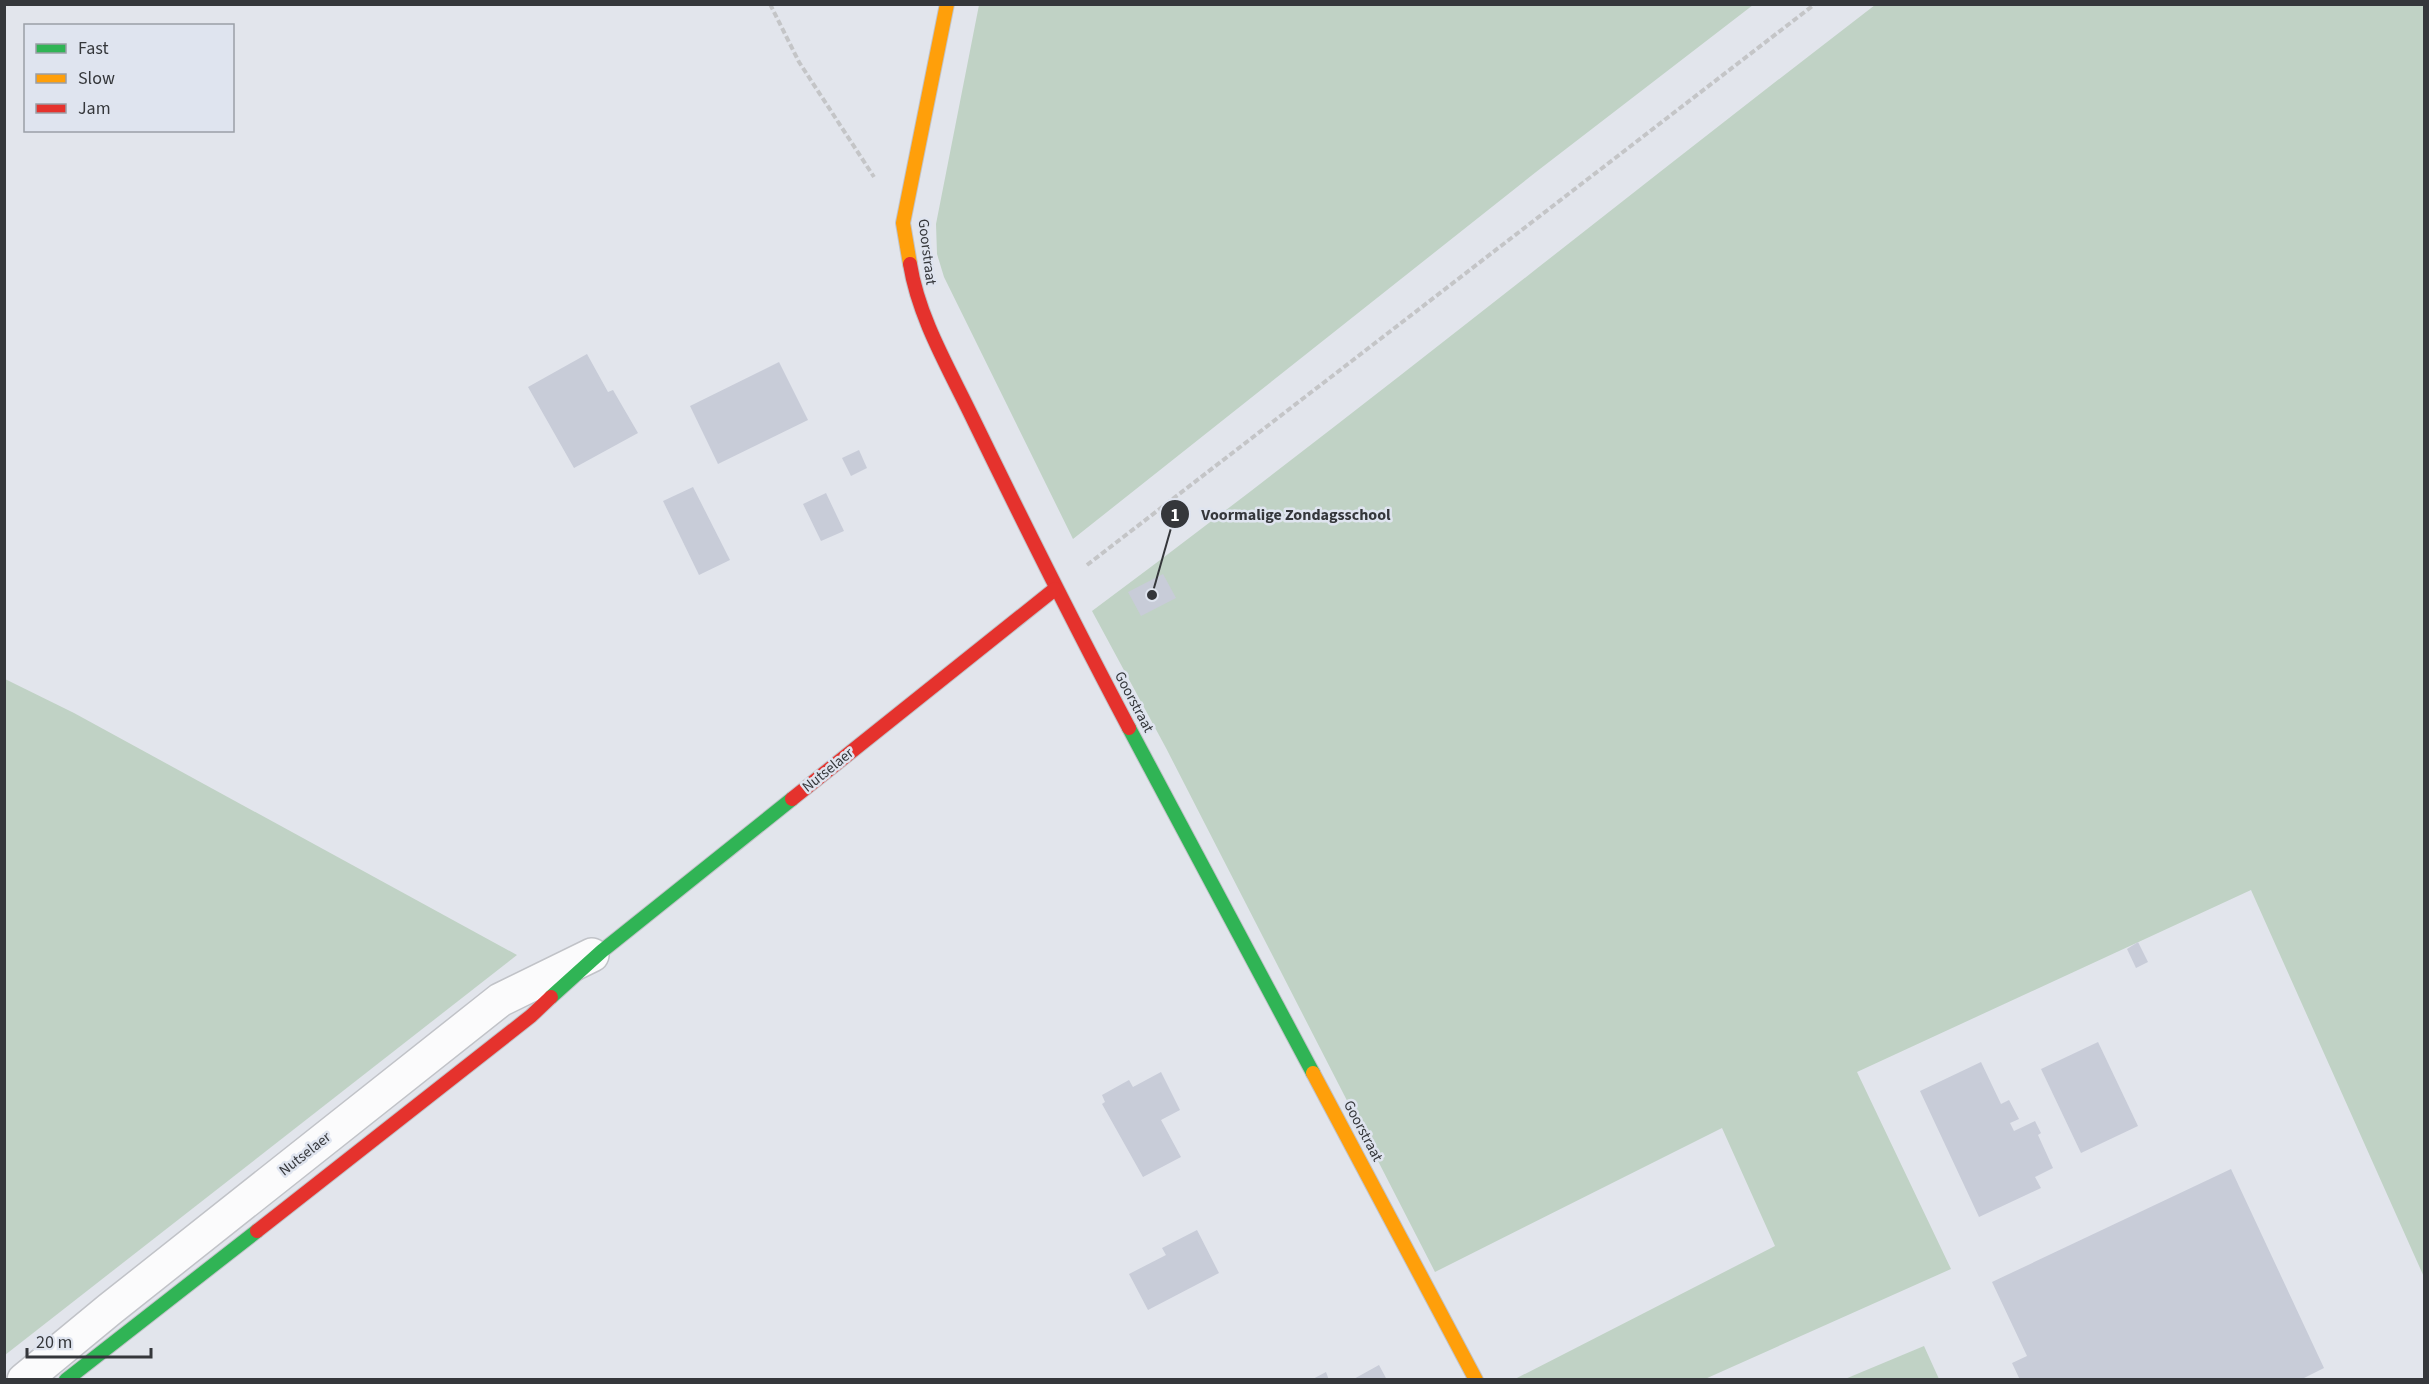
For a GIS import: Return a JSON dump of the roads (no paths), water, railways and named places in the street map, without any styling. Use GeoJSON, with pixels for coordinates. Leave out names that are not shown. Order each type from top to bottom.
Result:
{"type":"FeatureCollection","features":[{"type":"Feature","properties":{"kind":"street","name":"Goorstraat"},"geometry":{"type":"LineString","coordinates":[[947,4],[903,223],[914,291],[1055,589],[1476,1380]]}},
{"type":"Feature","properties":{"kind":"street","name":"Nutselaer"},"geometry":{"type":"LineString","coordinates":[[66,1380],[531,1016],[602,951],[1055,589]]}},
{"type":"Feature","properties":{"kind":"street","name":"Nutselaer"},"geometry":{"type":"LineString","coordinates":[[24,1380],[110,1309],[500,1000],[602,951]]}},
{"type":"Feature","properties":{"kind":"place","name":"Voormalige Zondagsschool"},"geometry":{"type":"Point","coordinates":[1152,595]}}]}
